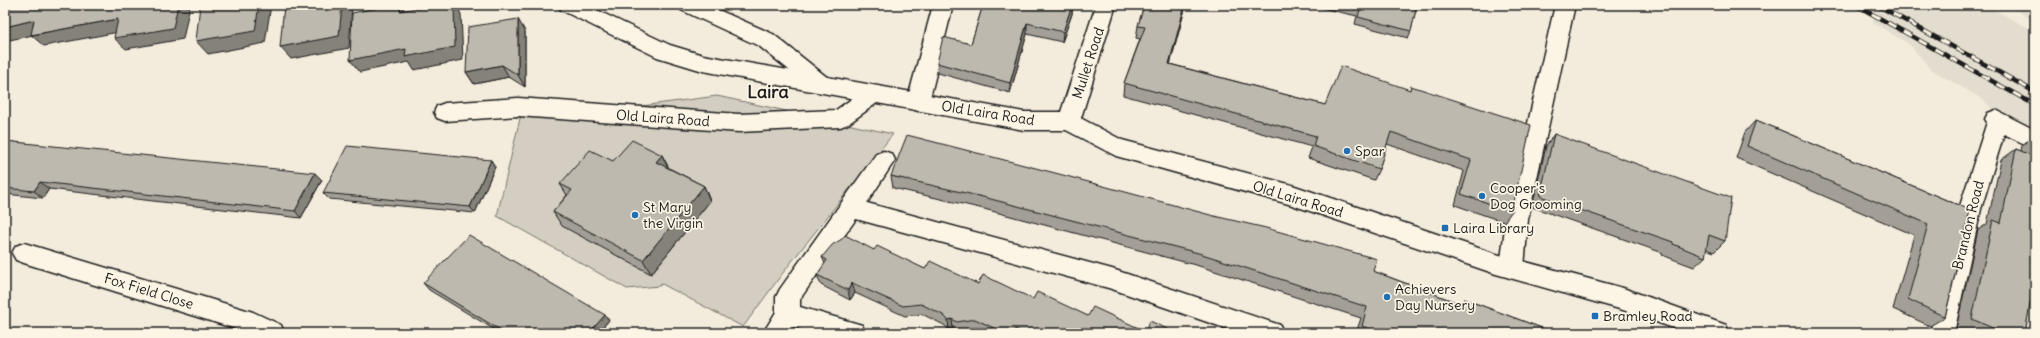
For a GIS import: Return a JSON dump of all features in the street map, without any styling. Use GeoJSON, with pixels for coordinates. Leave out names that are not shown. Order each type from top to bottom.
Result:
{"type":"FeatureCollection","features":[{"type":"Feature","properties":{"kind":"main road","name":"Old Laira Road"},"geometry":{"type":"LineString","coordinates":[[568,5],[664,51],[703,63],[1024,121],[1069,122],[1116,146],[1292,195],[1512,268],[1623,299],[1717,333]]}},
{"type":"Feature","properties":{"kind":"main road","name":"Old Laira Road"},"geometry":{"type":"LineString","coordinates":[[688,5],[766,40],[821,84]]}},
{"type":"Feature","properties":{"kind":"main road"},"geometry":{"type":"LineString","coordinates":[[918,102],[942,5]]}},
{"type":"Feature","properties":{"kind":"main road","name":"Mullet Road"},"geometry":{"type":"LineString","coordinates":[[1069,122],[1106,5]]}},
{"type":"Feature","properties":{"kind":"main road"},"geometry":{"type":"LineString","coordinates":[[1512,268],[1517,219],[1565,5]]}},
{"type":"Feature","properties":{"kind":"main road","name":"Old Laira Road"},"geometry":{"type":"LineString","coordinates":[[445,112],[518,107],[747,122],[840,118],[874,94]]}},
{"type":"Feature","properties":{"kind":"main road","name":"Brandon Road"},"geometry":{"type":"LineString","coordinates":[[1942,333],[1970,209],[1997,120],[2035,140]]}},
{"type":"Feature","properties":{"kind":"main road"},"geometry":{"type":"LineString","coordinates":[[853,333],[782,324],[788,297],[884,160]]}},
{"type":"Feature","properties":{"kind":"main road"},"geometry":{"type":"LineString","coordinates":[[851,208],[1112,279],[1272,333]]}},
{"type":"Feature","properties":{"kind":"main road","name":"Fox Field Close"},"geometry":{"type":"LineString","coordinates":[[24,252],[253,323],[272,333]]}},
{"type":"Feature","properties":{"kind":"shaded area"},"geometry":{"type":"Polygon","coordinates":[[[1882,5],[1984,5],[2035,31],[2035,136],[1997,115],[1984,100],[1932,70],[1909,44],[1872,22],[1882,5]]]}},
{"type":"Feature","properties":{"kind":"shaded area"},"geometry":{"type":"Polygon","coordinates":[[[2005,5],[2035,5],[2035,20],[2005,5]]]}},
{"type":"Feature","properties":{"kind":"shaded area"},"geometry":{"type":"Polygon","coordinates":[[[717,96],[893,134],[785,270],[743,327],[662,284],[659,286],[627,289],[497,216],[521,114],[626,108],[717,96]]]}},
{"type":"Feature","properties":{"kind":"building"},"geometry":{"type":"Polygon","coordinates":[[[5,5],[178,5],[173,28],[114,38],[118,19],[31,35],[34,20],[5,27],[5,5]]]}},
{"type":"Feature","properties":{"kind":"building"},"geometry":{"type":"Polygon","coordinates":[[[200,5],[259,5],[255,31],[196,41],[200,5]]]}},
{"type":"Feature","properties":{"kind":"building"},"geometry":{"type":"Polygon","coordinates":[[[284,5],[342,5],[339,36],[280,47],[284,5]]]}},
{"type":"Feature","properties":{"kind":"building"},"geometry":{"type":"Polygon","coordinates":[[[392,5],[400,5],[400,11],[433,5],[454,5],[455,47],[405,57],[406,49],[350,60],[352,13],[392,5]]]}},
{"type":"Feature","properties":{"kind":"building"},"geometry":{"type":"Polygon","coordinates":[[[983,5],[1072,5],[1063,32],[1027,23],[1010,83],[937,63],[943,37],[971,44],[983,5]]]}},
{"type":"Feature","properties":{"kind":"building"},"geometry":{"type":"Polygon","coordinates":[[[1144,5],[1185,5],[1169,64],[1325,105],[1341,66],[1410,90],[1411,86],[1531,125],[1512,211],[1461,194],[1471,160],[1391,132],[1379,169],[1313,146],[1316,136],[1124,83],[1145,27],[1138,26],[1144,5]]]}},
{"type":"Feature","properties":{"kind":"building"},"geometry":{"type":"Polygon","coordinates":[[[1344,5],[1417,5],[1411,31],[1358,17],[1360,9],[1344,5]]]}},
{"type":"Feature","properties":{"kind":"building"},"geometry":{"type":"Polygon","coordinates":[[[518,19],[518,75],[502,65],[466,72],[468,27],[518,19]]]}},
{"type":"Feature","properties":{"kind":"building"},"geometry":{"type":"Polygon","coordinates":[[[1756,120],[1970,210],[1945,317],[1908,299],[1928,224],[1747,146],[1756,120]]]}},
{"type":"Feature","properties":{"kind":"building"},"geometry":{"type":"Polygon","coordinates":[[[1554,134],[1731,198],[1725,241],[1709,235],[1705,257],[1673,244],[1673,242],[1540,196],[1554,134]]]}},
{"type":"Feature","properties":{"kind":"building"},"geometry":{"type":"Polygon","coordinates":[[[907,135],[1214,216],[1266,228],[1377,259],[1373,271],[1463,305],[1464,299],[1555,333],[1381,333],[1362,326],[1367,307],[1202,254],[983,197],[891,176],[907,135]]]}},
{"type":"Feature","properties":{"kind":"building","name":"St Mary the Virgin"},"geometry":{"type":"Polygon","coordinates":[[[632,140],[662,155],[656,162],[704,186],[643,260],[553,212],[572,190],[560,184],[590,150],[613,161],[632,140]]]}},
{"type":"Feature","properties":{"kind":"building"},"geometry":{"type":"Polygon","coordinates":[[[5,141],[315,173],[295,211],[40,182],[34,191],[5,188],[5,141]]]}},
{"type":"Feature","properties":{"kind":"building"},"geometry":{"type":"Polygon","coordinates":[[[347,146],[491,160],[470,207],[323,193],[347,146]]]}},
{"type":"Feature","properties":{"kind":"building"},"geometry":{"type":"Polygon","coordinates":[[[2035,146],[2035,275],[2025,333],[2004,333],[1972,319],[1993,220],[2001,223],[2016,149],[2033,156],[2035,146]]]}},
{"type":"Feature","properties":{"kind":"building"},"geometry":{"type":"Polygon","coordinates":[[[469,235],[605,315],[589,333],[505,333],[423,283],[469,235]]]}},
{"type":"Feature","properties":{"kind":"building"},"geometry":{"type":"Polygon","coordinates":[[[845,235],[874,250],[877,246],[925,269],[930,261],[978,284],[983,275],[1033,299],[1037,292],[1088,316],[1093,307],[1145,331],[1150,321],[1176,333],[1024,333],[1015,329],[1013,333],[1001,333],[998,330],[975,319],[957,322],[952,319],[948,320],[943,315],[921,304],[903,306],[852,283],[848,290],[817,275],[827,260],[822,257],[832,245],[842,239],[845,235]]]}},
{"type":"Feature","properties":{"kind":"railway"},"geometry":{"type":"LineString","coordinates":[[1856,5],[2035,105]]}},
{"type":"Feature","properties":{"kind":"railway"},"geometry":{"type":"LineString","coordinates":[[1877,5],[2035,92]]}},
{"type":"Feature","properties":{"kind":"place","name":"Spar"},"geometry":{"type":"Point","coordinates":[1347,151]}},
{"type":"Feature","properties":{"kind":"place","name":"Cooper's Dog Grooming"},"geometry":{"type":"Point","coordinates":[1482,196]}},
{"type":"Feature","properties":{"kind":"place","name":"St Mary the Virgin"},"geometry":{"type":"Point","coordinates":[635,215]}},
{"type":"Feature","properties":{"kind":"place","name":"Laira Library"},"geometry":{"type":"Point","coordinates":[1445,228]}},
{"type":"Feature","properties":{"kind":"place","name":"Achievers Day Nursery"},"geometry":{"type":"Point","coordinates":[1387,297]}},
{"type":"Feature","properties":{"kind":"place","name":"Bramley Road"},"geometry":{"type":"Point","coordinates":[1595,316]}},
{"type":"Feature","properties":{"kind":"district","name":"Laira"},"geometry":{"type":"Point","coordinates":[768,92]}}]}
